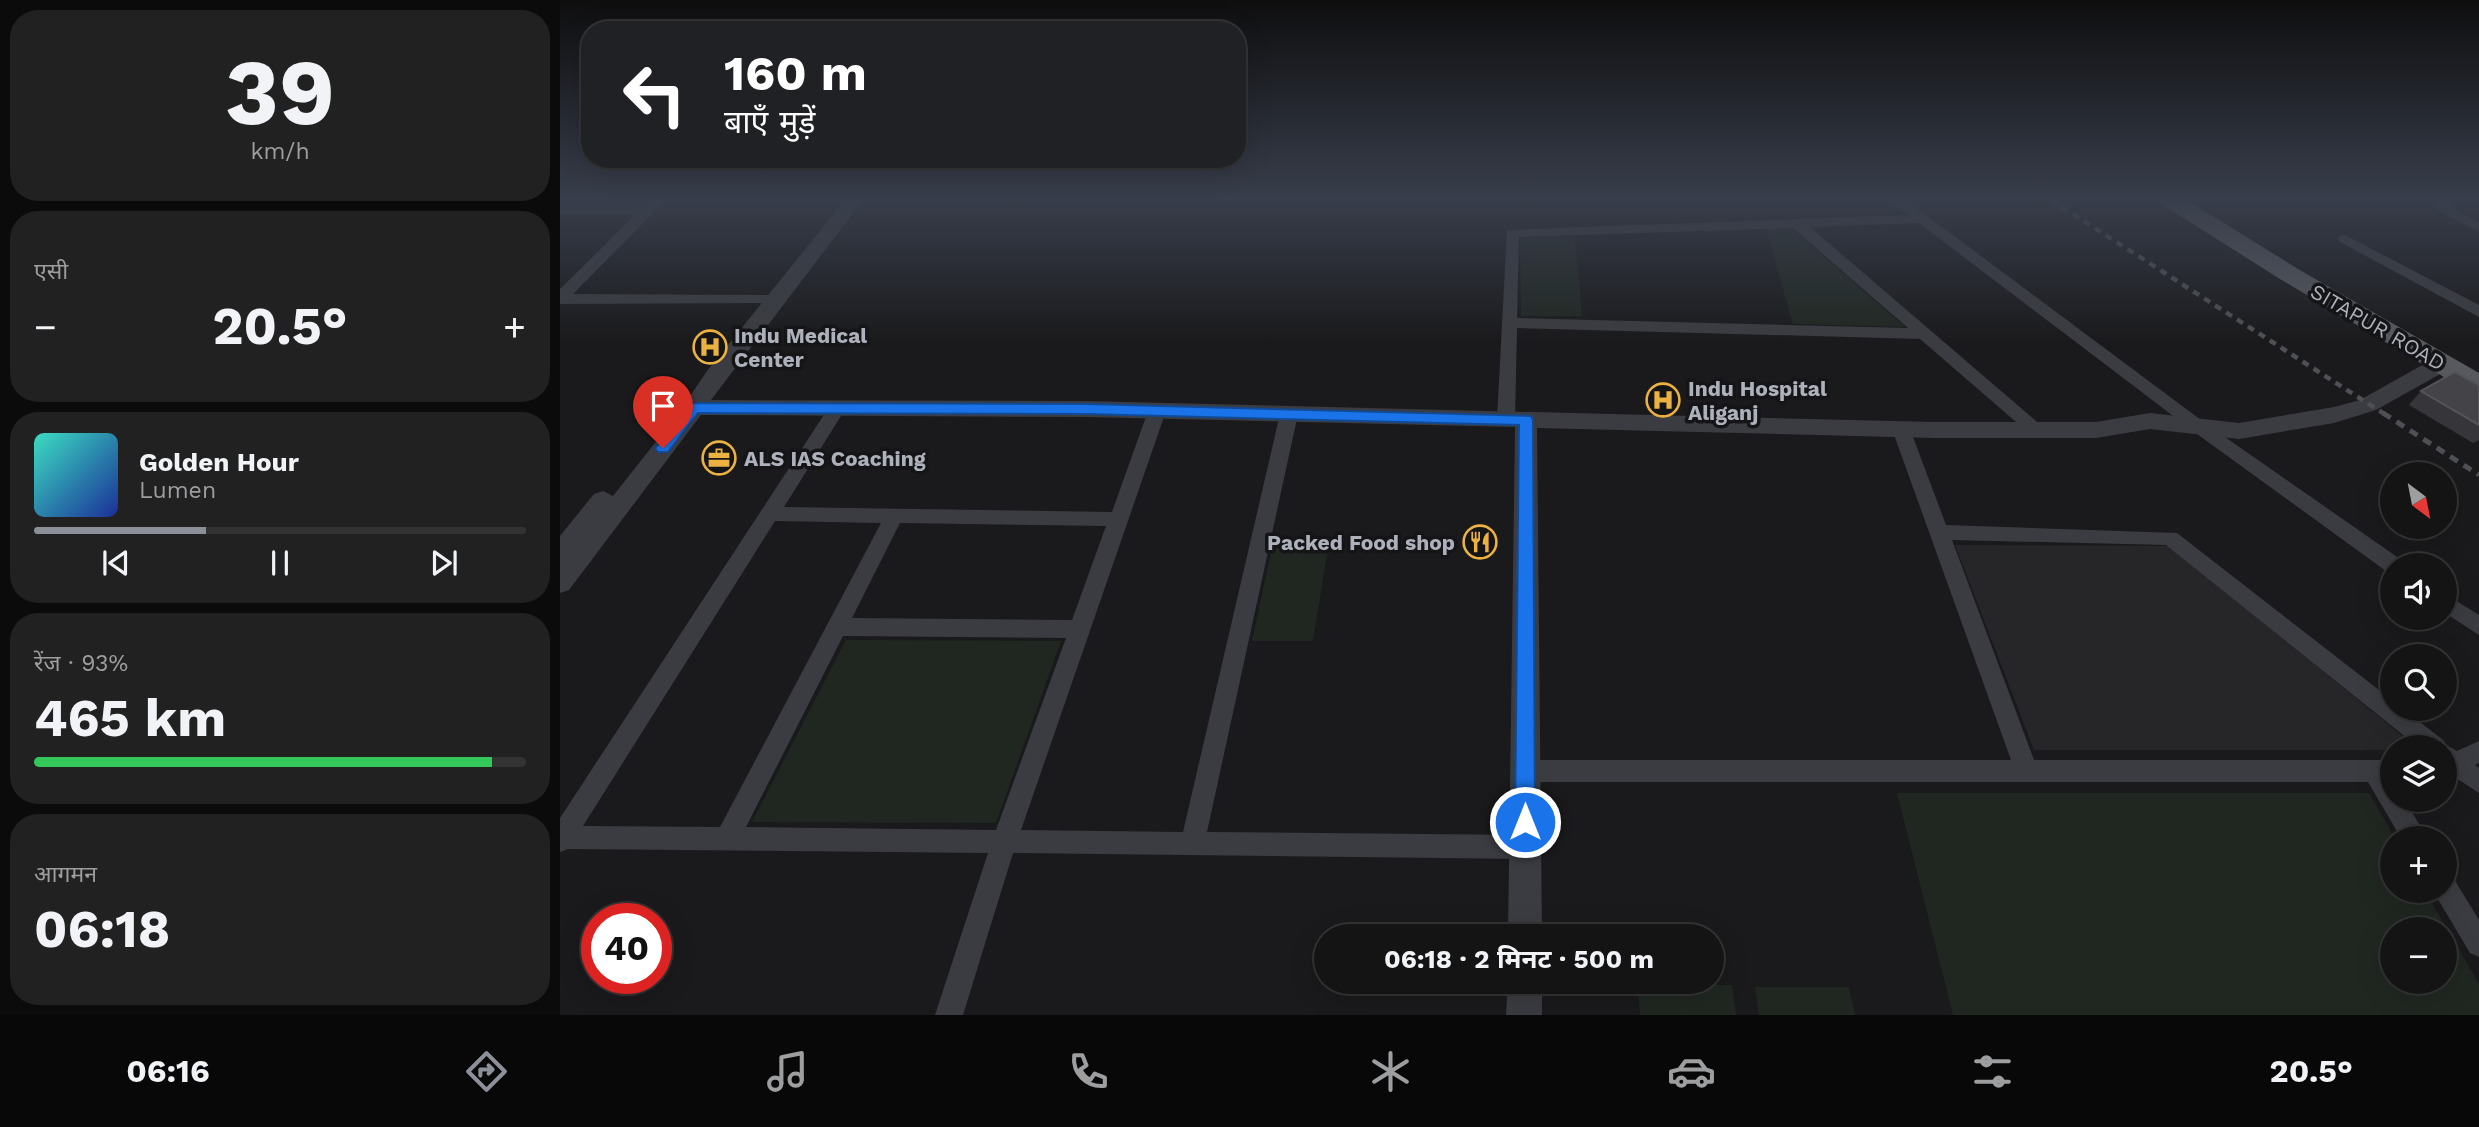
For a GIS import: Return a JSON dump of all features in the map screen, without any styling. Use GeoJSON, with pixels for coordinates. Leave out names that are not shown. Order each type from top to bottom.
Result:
{"type":"FeatureCollection","features":[{"type":"Feature","properties":{"kind":"main road","name":"SITAPUR ROAD"},"geometry":{"type":"LineString","coordinates":[[2247,247],[2479,385]]}},
{"type":"Feature","properties":{"kind":"main road","name":"SITAPUR ROAD"},"geometry":{"type":"LineString","coordinates":[[2272,247],[2479,365]]}},
{"type":"Feature","properties":{"kind":"street"},"geometry":{"type":"LineString","coordinates":[[560,298],[611,247]]}},
{"type":"Feature","properties":{"kind":"street"},"geometry":{"type":"LineString","coordinates":[[561,552],[684,407],[715,376],[806,247]]}},
{"type":"Feature","properties":{"kind":"street"},"geometry":{"type":"LineString","coordinates":[[560,298],[768,300],[813,247]]}},
{"type":"Feature","properties":{"kind":"street"},"geometry":{"type":"LineString","coordinates":[[1512,247],[1509,323],[1516,420],[1525,771],[1525,924]]}},
{"type":"Feature","properties":{"kind":"street"},"geometry":{"type":"LineString","coordinates":[[1824,247],[2036,430]]}},
{"type":"Feature","properties":{"kind":"street"},"geometry":{"type":"LineString","coordinates":[[1961,247],[2199,427],[2380,556]]}},
{"type":"Feature","properties":{"kind":"street"},"geometry":{"type":"LineString","coordinates":[[2360,247],[2479,312]]}},
{"type":"Feature","properties":{"kind":"street"},"geometry":{"type":"LineString","coordinates":[[1509,323],[1924,334]]}},
{"type":"Feature","properties":{"kind":"street"},"geometry":{"type":"LineString","coordinates":[[684,407],[1157,411],[1901,429],[2096,430],[2150,421],[2239,431],[2334,415],[2368,405],[2441,364]]}},
{"type":"Feature","properties":{"kind":"street"},"geometry":{"type":"LineString","coordinates":[[560,583],[684,407]]}},
{"type":"Feature","properties":{"kind":"street"},"geometry":{"type":"LineString","coordinates":[[561,838],[837,408]]}},
{"type":"Feature","properties":{"kind":"street"},"geometry":{"type":"LineString","coordinates":[[949,1015],[1004,842],[1157,411]]}},
{"type":"Feature","properties":{"kind":"street"},"geometry":{"type":"LineString","coordinates":[[1192,844],[1289,414]]}},
{"type":"Feature","properties":{"kind":"street"},"geometry":{"type":"LineString","coordinates":[[1901,429],[2027,772]]}},
{"type":"Feature","properties":{"kind":"street"},"geometry":{"type":"LineString","coordinates":[[769,514],[1118,519]]}},
{"type":"Feature","properties":{"kind":"street"},"geometry":{"type":"LineString","coordinates":[[727,839],[894,516]]}},
{"type":"Feature","properties":{"kind":"street"},"geometry":{"type":"LineString","coordinates":[[1939,532],[2171,538],[2420,735]]}},
{"type":"Feature","properties":{"kind":"street"},"geometry":{"type":"LineString","coordinates":[[561,552],[586,549]]}},
{"type":"Feature","properties":{"kind":"street"},"geometry":{"type":"LineString","coordinates":[[2457,610],[2479,626]]}},
{"type":"Feature","properties":{"kind":"street"},"geometry":{"type":"LineString","coordinates":[[837,627],[1079,629]]}},
{"type":"Feature","properties":{"kind":"street"},"geometry":{"type":"LineString","coordinates":[[2457,759],[2479,751]]}},
{"type":"Feature","properties":{"kind":"street"},"geometry":{"type":"LineString","coordinates":[[2457,768],[2479,782]]}},
{"type":"Feature","properties":{"kind":"street"},"geometry":{"type":"LineString","coordinates":[[1525,771],[2380,771]]}},
{"type":"Feature","properties":{"kind":"street"},"geometry":{"type":"LineString","coordinates":[[561,838],[1525,847]]}},
{"type":"Feature","properties":{"kind":"street"},"geometry":{"type":"LineString","coordinates":[[2454,903],[2479,944]]}},
{"type":"Feature","properties":{"kind":"street"},"geometry":{"type":"LineString","coordinates":[[1524,994],[1524,1015]]}},
{"type":"Feature","properties":{"kind":"shaded area"},"geometry":{"type":"Polygon","coordinates":[[[1520,247],[1576,247],[1582,316],[1521,316],[1520,247]]]}},
{"type":"Feature","properties":{"kind":"shaded area"},"geometry":{"type":"Polygon","coordinates":[[[1771,247],[1813,247],[1905,327],[1793,324],[1771,247]]]}},
{"type":"Feature","properties":{"kind":"shaded area"},"geometry":{"type":"Polygon","coordinates":[[[1955,545],[2169,546],[2380,718],[2380,721],[2384,721],[2401,735],[2380,735],[2380,750],[2034,750],[1955,545]]]}},
{"type":"Feature","properties":{"kind":"shaded area"},"geometry":{"type":"Polygon","coordinates":[[[1272,548],[1328,548],[1313,641],[1252,641],[1272,548]]]}},
{"type":"Feature","properties":{"kind":"shaded area"},"geometry":{"type":"Polygon","coordinates":[[[846,640],[1061,641],[996,823],[752,822],[846,640]]]}},
{"type":"Feature","properties":{"kind":"shaded area"},"geometry":{"type":"Polygon","coordinates":[[[1897,793],[2369,793],[2388,826],[2380,826],[2380,903],[2432,903],[2440,917],[2380,917],[2380,994],[2457,994],[2457,946],[2479,984],[2479,1015],[1953,1015],[1897,793]]]}},
{"type":"Feature","properties":{"kind":"shaded area"},"geometry":{"type":"Polygon","coordinates":[[[1724,985],[1732,985],[1736,1015],[1640,1015],[1639,994],[1724,994],[1724,985]]]}},
{"type":"Feature","properties":{"kind":"shaded area"},"geometry":{"type":"Polygon","coordinates":[[[1755,987],[1849,987],[1855,1015],[1759,1015],[1755,987]]]}},
{"type":"Feature","properties":{"kind":"building"},"geometry":{"type":"Polygon","coordinates":[[[2455,372],[2479,385],[2479,425],[2421,391],[2455,372]]]}},
{"type":"Feature","properties":{"kind":"railway"},"geometry":{"type":"LineString","coordinates":[[2125,247],[2386,415]]}},
{"type":"Feature","properties":{"kind":"railway"},"geometry":{"type":"LineString","coordinates":[[2383,413],[2479,475]]}},
{"type":"Feature","properties":{"kind":"place","name":"Indu Medical Center"},"geometry":{"type":"Point","coordinates":[710,347]}},
{"type":"Feature","properties":{"kind":"place","name":"Indu Hospital Aliganj"},"geometry":{"type":"Point","coordinates":[1663,400]}},
{"type":"Feature","properties":{"kind":"place","name":"ALS IAS Coaching"},"geometry":{"type":"Point","coordinates":[719,458]}},
{"type":"Feature","properties":{"kind":"place","name":"Packed Food shop"},"geometry":{"type":"Point","coordinates":[1480,542]}},
{"type":"Feature","properties":{"kind":"route"},"geometry":{"type":"LineString","coordinates":[[663,448],[694,408],[1087,409],[1526,420],[1525,822]]}}]}
